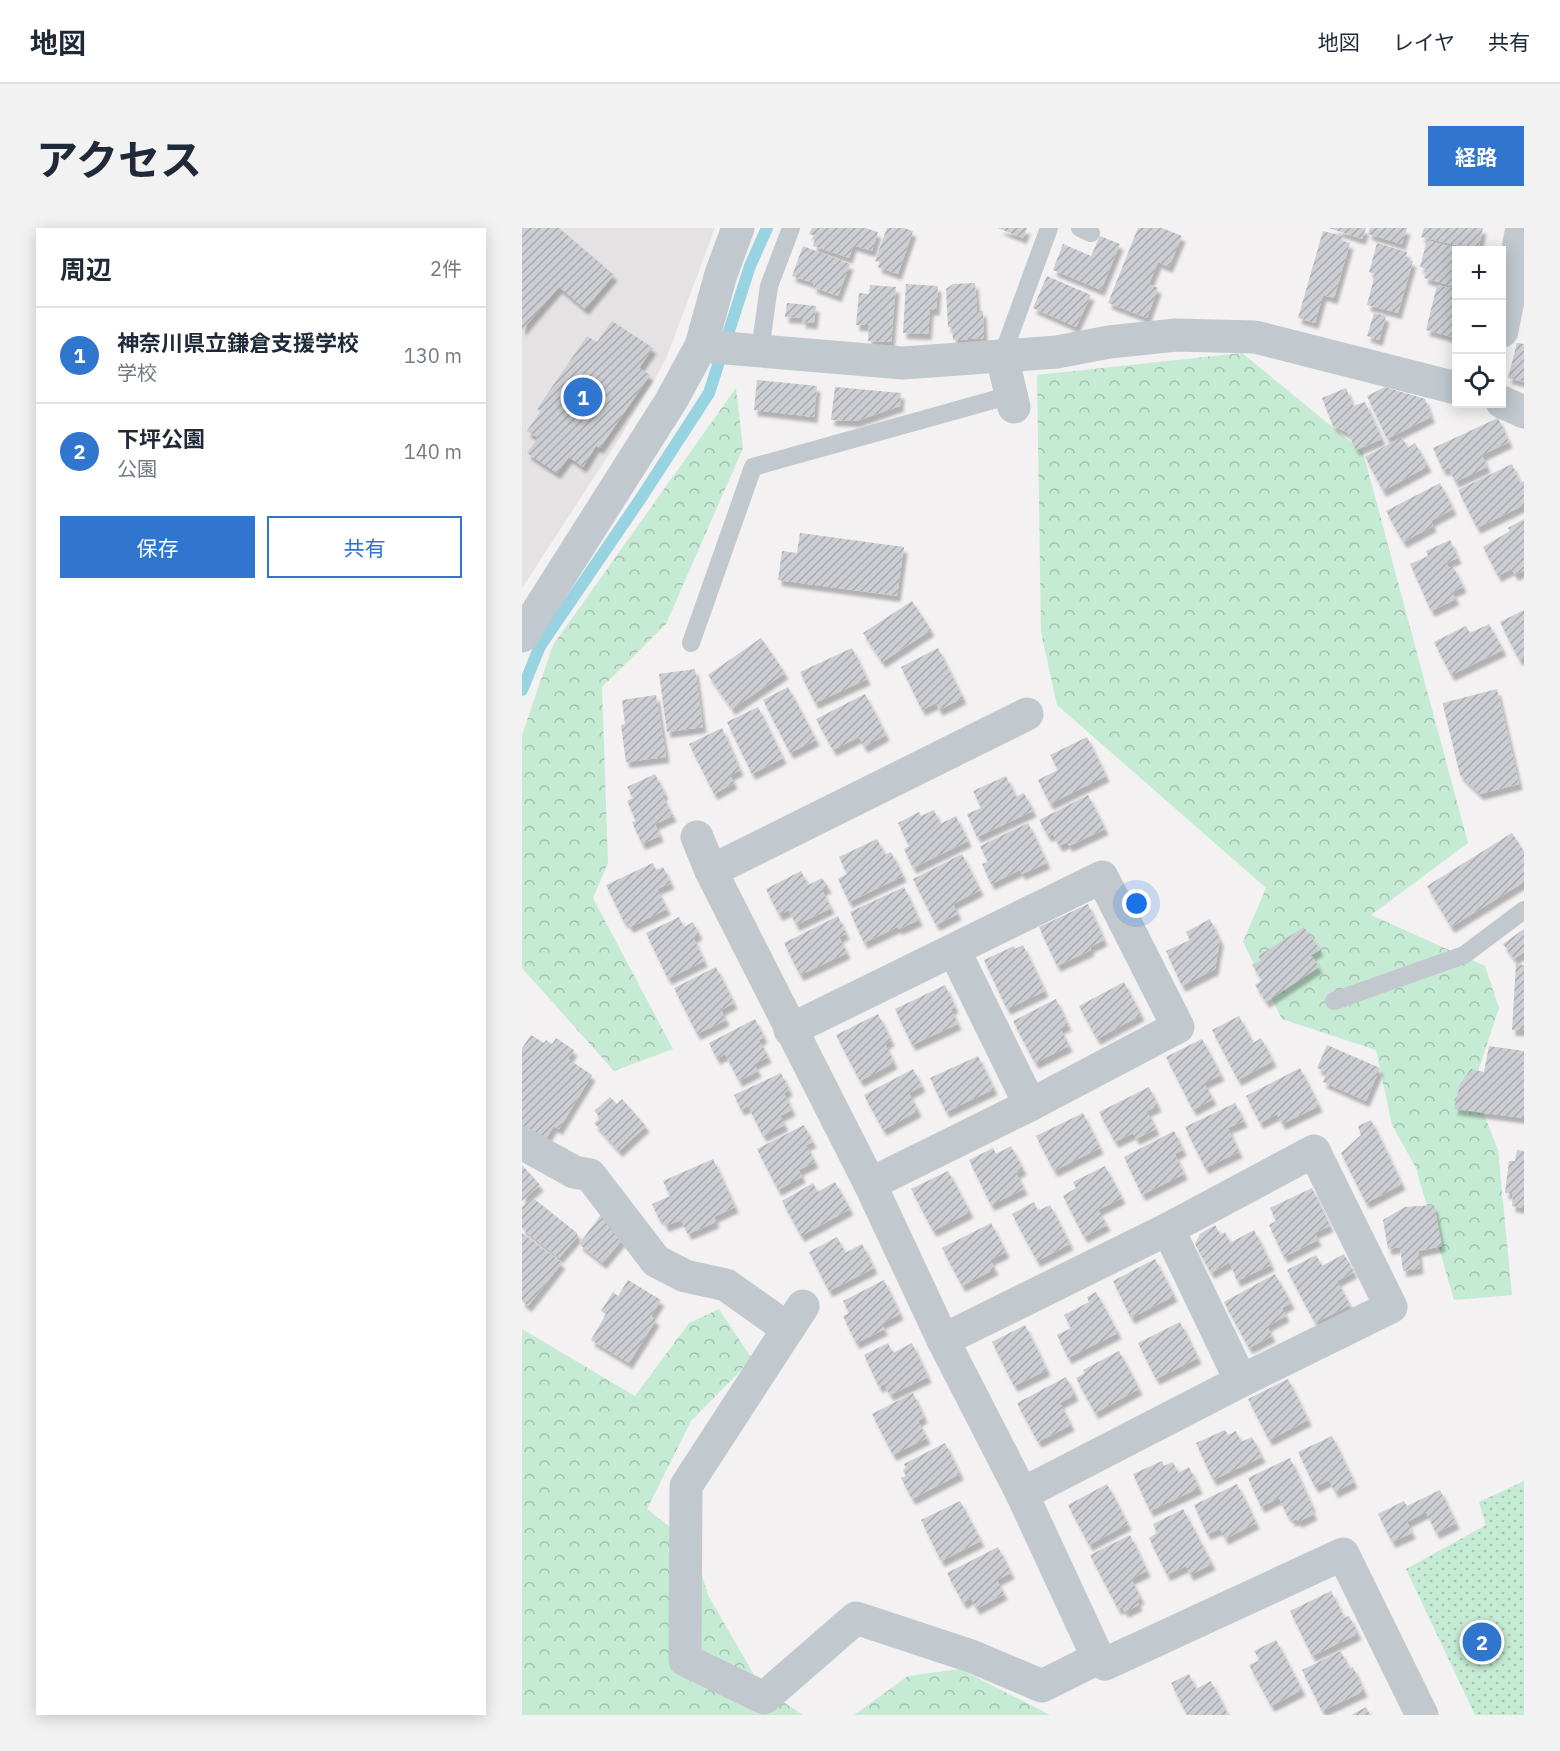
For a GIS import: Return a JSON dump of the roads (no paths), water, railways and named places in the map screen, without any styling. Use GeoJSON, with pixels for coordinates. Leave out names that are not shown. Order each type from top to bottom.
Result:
{"type":"FeatureCollection","features":[{"type":"Feature","properties":{"kind":"street"},"geometry":{"type":"LineString","coordinates":[[522,636],[671,401],[701,346],[721,274],[738,228]]}},
{"type":"Feature","properties":{"kind":"street"},"geometry":{"type":"LineString","coordinates":[[1506,310],[1522,228]]}},
{"type":"Feature","properties":{"kind":"street"},"geometry":{"type":"LineString","coordinates":[[701,346],[903,363],[1057,352],[1109,342],[1176,335],[1255,337],[1452,387]]}},
{"type":"Feature","properties":{"kind":"street"},"geometry":{"type":"LineString","coordinates":[[1002,356],[1013,401]]}},
{"type":"Feature","properties":{"kind":"street"},"geometry":{"type":"LineString","coordinates":[[1506,404],[1524,412]]}},
{"type":"Feature","properties":{"kind":"street"},"geometry":{"type":"LineString","coordinates":[[711,871],[1027,714]]}},
{"type":"Feature","properties":{"kind":"street"},"geometry":{"type":"LineString","coordinates":[[697,837],[711,871],[870,1184],[944,1340],[1022,1494],[1098,1658],[1105,1664],[1343,1554],[1422,1715]]}},
{"type":"Feature","properties":{"kind":"street"},"geometry":{"type":"LineString","coordinates":[[790,1030],[1102,877],[1178,1027],[1030,1105],[870,1184]]}},
{"type":"Feature","properties":{"kind":"street"},"geometry":{"type":"LineString","coordinates":[[954,950],[1030,1105]]}},
{"type":"Feature","properties":{"kind":"street"},"geometry":{"type":"LineString","coordinates":[[522,1143],[574,1172],[590,1175],[656,1261],[685,1276],[726,1285],[795,1317],[686,1486],[685,1660],[764,1698],[856,1618],[971,1656],[1042,1686],[1098,1658]]}},
{"type":"Feature","properties":{"kind":"street"},"geometry":{"type":"LineString","coordinates":[[944,1340],[1168,1229],[1314,1151],[1391,1307],[1022,1494]]}},
{"type":"Feature","properties":{"kind":"street"},"geometry":{"type":"LineString","coordinates":[[1168,1229],[1241,1381]]}},
{"type":"Feature","properties":{"kind":"lane"},"geometry":{"type":"LineString","coordinates":[[760,351],[769,286],[791,228]]}},
{"type":"Feature","properties":{"kind":"lane"},"geometry":{"type":"LineString","coordinates":[[1002,356],[1049,228]]}},
{"type":"Feature","properties":{"kind":"lane"},"geometry":{"type":"LineString","coordinates":[[691,644],[753,467],[1013,401]]}},
{"type":"Feature","properties":{"kind":"lane"},"geometry":{"type":"LineString","coordinates":[[1334,1000],[1464,954],[1524,910]]}},
{"type":"Feature","properties":{"kind":"waterway"},"geometry":{"type":"LineString","coordinates":[[522,690],[540,646],[709,393],[750,266],[767,228]]}},
{"type":"Feature","properties":{"kind":"place","name":"神奈川県立鎌倉支援学校"},"geometry":{"type":"Point","coordinates":[583,397]}},
{"type":"Feature","properties":{"kind":"place","name":"下坪公園"},"geometry":{"type":"Point","coordinates":[1482,1642]}}]}
